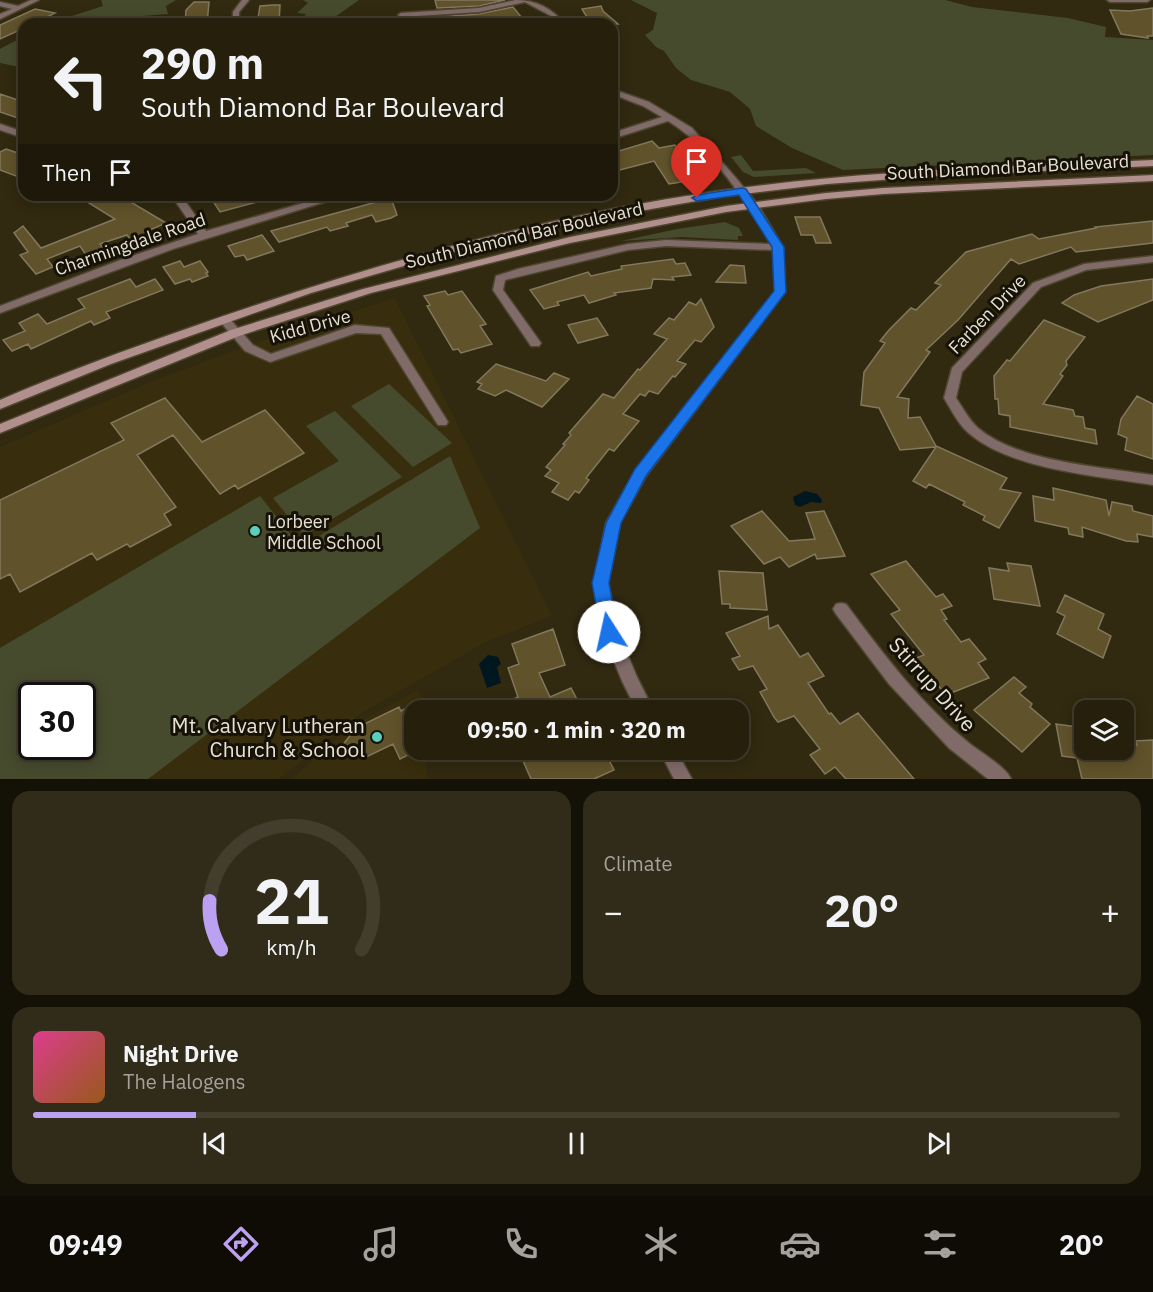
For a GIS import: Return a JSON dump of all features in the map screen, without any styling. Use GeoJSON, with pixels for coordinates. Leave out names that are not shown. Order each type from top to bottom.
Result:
{"type":"FeatureCollection","features":[{"type":"Feature","properties":{"kind":"main road","name":"South Diamond Bar Boulevard"},"geometry":{"type":"LineString","coordinates":[[0,405],[43,386],[224,319],[381,267],[506,234],[606,213],[742,191],[877,176],[1153,164]]}},
{"type":"Feature","properties":{"kind":"main road","name":"South Diamond Bar Boulevard"},"geometry":{"type":"LineString","coordinates":[[0,429],[235,333],[366,291],[570,240],[753,205],[883,191],[1153,178]]}},
{"type":"Feature","properties":{"kind":"street"},"geometry":{"type":"LineString","coordinates":[[0,16],[36,0]]}},
{"type":"Feature","properties":{"kind":"street"},"geometry":{"type":"LineString","coordinates":[[236,18],[236,12],[246,0]]}},
{"type":"Feature","properties":{"kind":"street"},"geometry":{"type":"LineString","coordinates":[[401,15],[479,10],[526,0],[556,18]]}},
{"type":"Feature","properties":{"kind":"street"},"geometry":{"type":"LineString","coordinates":[[1110,0],[1148,0]]}},
{"type":"Feature","properties":{"kind":"street"},"geometry":{"type":"LineString","coordinates":[[0,4],[19,8]]}},
{"type":"Feature","properties":{"kind":"street"},"geometry":{"type":"LineString","coordinates":[[618,94],[670,117],[689,130],[742,191],[778,247],[780,292],[641,473],[614,523],[601,583],[609,632],[640,700]]}},
{"type":"Feature","properties":{"kind":"street"},"geometry":{"type":"LineString","coordinates":[[618,134],[670,117]]}},
{"type":"Feature","properties":{"kind":"street"},"geometry":{"type":"LineString","coordinates":[[0,127],[18,133]]}},
{"type":"Feature","properties":{"kind":"street"},"geometry":{"type":"LineString","coordinates":[[180,201],[204,235]]}},
{"type":"Feature","properties":{"kind":"street","name":"Charmingdale Road"},"geometry":{"type":"LineString","coordinates":[[0,310],[204,235],[321,201]]}},
{"type":"Feature","properties":{"kind":"street"},"geometry":{"type":"LineString","coordinates":[[535,343],[498,290],[500,278],[628,247],[666,243],[778,247]]}},
{"type":"Feature","properties":{"kind":"street","name":"Farben Drive"},"geometry":{"type":"LineString","coordinates":[[1153,259],[1084,267],[1037,285],[956,371],[950,398],[975,432],[1004,448],[1035,458],[1153,480]]}},
{"type":"Feature","properties":{"kind":"street","name":"Kidd Drive"},"geometry":{"type":"LineString","coordinates":[[224,319],[249,348],[270,358],[355,329],[385,331],[442,422]]}},
{"type":"Feature","properties":{"kind":"street","name":"Stirrup Drive"},"geometry":{"type":"LineString","coordinates":[[841,609],[891,677],[928,718],[969,757],[1002,779]]}},
{"type":"Feature","properties":{"kind":"street"},"geometry":{"type":"LineString","coordinates":[[673,760],[683,779]]}},
{"type":"Feature","properties":{"kind":"shaded area","name":"Lorbeer Middle School"},"geometry":{"type":"Polygon","coordinates":[[[395,298],[552,616],[488,641],[363,712],[279,779],[0,779],[0,447],[150,382],[269,338],[395,298]]]}},
{"type":"Feature","properties":{"kind":"shaded area","name":"Mt. Calvary Lutheran Church & School"},"geometry":{"type":"Polygon","coordinates":[[[417,690],[423,700],[404,700],[404,760],[425,760],[428,779],[291,779],[352,726],[417,690]]]}},
{"type":"Feature","properties":{"kind":"green space"},"geometry":{"type":"Polygon","coordinates":[[[101,0],[176,0],[166,6],[168,14],[129,18],[66,18],[103,6],[101,0]]]}},
{"type":"Feature","properties":{"kind":"green space"},"geometry":{"type":"Polygon","coordinates":[[[303,0],[359,0],[334,18],[303,18],[306,14],[297,13],[308,3],[303,0]]]}},
{"type":"Feature","properties":{"kind":"green space"},"geometry":{"type":"Polygon","coordinates":[[[631,0],[945,0],[972,7],[1068,18],[1106,27],[1105,37],[1153,40],[1153,155],[843,170],[792,148],[756,126],[750,109],[730,92],[691,80],[676,68],[664,51],[656,47],[645,35],[653,30],[657,13],[631,0]]]}},
{"type":"Feature","properties":{"kind":"green space"},"geometry":{"type":"Polygon","coordinates":[[[18,39],[18,67],[0,63],[0,49],[18,39]]]}},
{"type":"Feature","properties":{"kind":"green space"},"geometry":{"type":"Polygon","coordinates":[[[741,155],[753,171],[806,168],[816,173],[754,177],[743,172],[731,157],[741,155]]]}},
{"type":"Feature","properties":{"kind":"green space"},"geometry":{"type":"Polygon","coordinates":[[[725,222],[739,228],[743,236],[738,236],[738,240],[682,237],[621,241],[677,229],[725,222]]]}},
{"type":"Feature","properties":{"kind":"green space"},"geometry":{"type":"Polygon","coordinates":[[[389,384],[452,443],[413,467],[351,406],[389,384]]]}},
{"type":"Feature","properties":{"kind":"green space"},"geometry":{"type":"Polygon","coordinates":[[[335,411],[402,477],[304,536],[273,498],[339,461],[306,426],[335,411]]]}},
{"type":"Feature","properties":{"kind":"green space"},"geometry":{"type":"Polygon","coordinates":[[[450,456],[480,528],[148,779],[0,779],[0,648],[260,496],[301,547],[450,456]]]}},
{"type":"Feature","properties":{"kind":"water"},"geometry":{"type":"Polygon","coordinates":[[[805,491],[817,494],[822,500],[821,503],[811,502],[800,507],[795,505],[793,497],[805,491]]]}},
{"type":"Feature","properties":{"kind":"water"},"geometry":{"type":"Polygon","coordinates":[[[488,655],[498,657],[501,664],[497,667],[501,683],[487,688],[479,664],[488,655]]]}},
{"type":"Feature","properties":{"kind":"building"},"geometry":{"type":"Polygon","coordinates":[[[435,0],[505,0],[479,6],[437,8],[435,0]]]}},
{"type":"Feature","properties":{"kind":"building"},"geometry":{"type":"Polygon","coordinates":[[[194,2],[209,2],[208,18],[185,18],[186,10],[194,2]]]}},
{"type":"Feature","properties":{"kind":"building"},"geometry":{"type":"Polygon","coordinates":[[[280,5],[279,18],[258,18],[260,6],[280,5]]]}},
{"type":"Feature","properties":{"kind":"building"},"geometry":{"type":"Polygon","coordinates":[[[601,6],[611,18],[587,18],[582,9],[601,6]]]}},
{"type":"Feature","properties":{"kind":"building"},"geometry":{"type":"Polygon","coordinates":[[[513,7],[522,18],[439,17],[479,14],[513,7]]]}},
{"type":"Feature","properties":{"kind":"building"},"geometry":{"type":"Polygon","coordinates":[[[1153,8],[1153,36],[1147,36],[1148,38],[1121,34],[1110,10],[1130,11],[1153,8]]]}},
{"type":"Feature","properties":{"kind":"building"},"geometry":{"type":"Polygon","coordinates":[[[35,9],[55,13],[45,18],[18,18],[18,31],[0,39],[0,25],[35,9]]]}},
{"type":"Feature","properties":{"kind":"building"},"geometry":{"type":"Polygon","coordinates":[[[0,94],[18,100],[18,118],[0,112],[0,94]]]}},
{"type":"Feature","properties":{"kind":"building"},"geometry":{"type":"Polygon","coordinates":[[[652,141],[659,148],[675,145],[698,172],[688,173],[694,180],[669,184],[654,161],[618,170],[618,151],[652,141]]]}},
{"type":"Feature","properties":{"kind":"building"},"geometry":{"type":"Polygon","coordinates":[[[6,149],[18,153],[18,177],[0,170],[0,152],[6,149]]]}},
{"type":"Feature","properties":{"kind":"building"},"geometry":{"type":"Polygon","coordinates":[[[86,201],[129,201],[166,223],[145,232],[148,237],[132,242],[127,235],[100,244],[106,252],[88,258],[80,246],[47,259],[53,267],[36,274],[20,255],[28,252],[14,233],[23,226],[41,248],[115,219],[86,201]]]}},
{"type":"Feature","properties":{"kind":"building"},"geometry":{"type":"Polygon","coordinates":[[[213,201],[261,201],[220,212],[213,201]]]}},
{"type":"Feature","properties":{"kind":"building"},"geometry":{"type":"Polygon","coordinates":[[[380,201],[392,201],[397,215],[376,222],[372,215],[346,223],[348,226],[330,231],[327,227],[279,242],[271,231],[380,201]]]}},
{"type":"Feature","properties":{"kind":"building"},"geometry":{"type":"Polygon","coordinates":[[[795,217],[820,217],[831,243],[816,243],[813,235],[801,235],[795,217]]]}},
{"type":"Feature","properties":{"kind":"building"},"geometry":{"type":"Polygon","coordinates":[[[1153,221],[1153,243],[1076,252],[1071,247],[1019,264],[1011,259],[958,320],[926,350],[930,352],[897,397],[909,399],[908,418],[920,417],[936,446],[1007,478],[1000,489],[1021,493],[999,528],[983,520],[985,516],[963,505],[965,502],[929,484],[926,488],[913,481],[936,447],[900,450],[879,408],[861,405],[864,372],[885,343],[880,341],[889,330],[911,308],[916,310],[941,285],[935,283],[966,252],[1032,234],[1039,239],[1095,227],[1153,221]]]}},
{"type":"Feature","properties":{"kind":"building"},"geometry":{"type":"Polygon","coordinates":[[[262,235],[274,251],[247,260],[244,255],[235,257],[228,246],[262,235]]]}},
{"type":"Feature","properties":{"kind":"building"},"geometry":{"type":"Polygon","coordinates":[[[673,259],[676,264],[685,263],[691,275],[672,277],[674,280],[653,279],[651,288],[614,293],[616,295],[589,303],[584,295],[557,302],[559,305],[544,309],[530,290],[588,272],[591,276],[622,269],[621,266],[673,259]]]}},
{"type":"Feature","properties":{"kind":"building"},"geometry":{"type":"Polygon","coordinates":[[[180,261],[184,267],[200,261],[208,272],[206,273],[208,276],[192,282],[190,279],[175,284],[163,267],[180,261]]]}},
{"type":"Feature","properties":{"kind":"building"},"geometry":{"type":"Polygon","coordinates":[[[730,265],[744,266],[746,283],[716,282],[730,265]]]}},
{"type":"Feature","properties":{"kind":"building"},"geometry":{"type":"Polygon","coordinates":[[[130,279],[136,287],[155,279],[163,290],[106,312],[110,318],[94,325],[91,321],[31,349],[28,344],[12,351],[3,340],[25,331],[19,323],[38,314],[47,324],[85,308],[78,299],[130,279]]]}},
{"type":"Feature","properties":{"kind":"building"},"geometry":{"type":"Polygon","coordinates":[[[1153,279],[1153,300],[1098,322],[1062,303],[1074,295],[1101,286],[1153,279]]]}},
{"type":"Feature","properties":{"kind":"building"},"geometry":{"type":"Polygon","coordinates":[[[445,291],[448,295],[462,291],[486,324],[480,326],[492,344],[461,353],[458,349],[453,350],[427,306],[430,305],[424,296],[445,291]]]}},
{"type":"Feature","properties":{"kind":"building"},"geometry":{"type":"Polygon","coordinates":[[[701,299],[714,327],[701,342],[695,340],[677,361],[686,364],[658,394],[649,391],[645,396],[640,394],[623,414],[639,421],[614,451],[609,449],[586,478],[589,480],[579,493],[575,491],[568,500],[552,492],[559,483],[545,476],[551,470],[546,467],[565,445],[563,444],[571,435],[569,433],[603,394],[614,398],[667,339],[654,334],[669,318],[674,320],[689,302],[696,305],[701,299]]]}},
{"type":"Feature","properties":{"kind":"building"},"geometry":{"type":"Polygon","coordinates":[[[597,318],[608,335],[578,343],[568,325],[597,318]]]}},
{"type":"Feature","properties":{"kind":"building"},"geometry":{"type":"Polygon","coordinates":[[[1044,320],[1085,337],[1066,361],[1067,365],[1060,374],[1063,376],[1043,404],[1073,410],[1075,416],[1083,417],[1085,428],[1095,430],[1097,444],[1010,427],[1010,416],[999,414],[998,399],[995,399],[994,376],[1007,360],[1010,361],[1044,320]]]}},
{"type":"Feature","properties":{"kind":"building"},"geometry":{"type":"Polygon","coordinates":[[[496,364],[546,381],[554,373],[569,379],[542,407],[506,390],[495,396],[478,389],[482,384],[477,382],[496,364]]]}},
{"type":"Feature","properties":{"kind":"building"},"geometry":{"type":"Polygon","coordinates":[[[1137,396],[1153,404],[1153,459],[1125,450],[1127,438],[1118,434],[1121,419],[1137,396]]]}},
{"type":"Feature","properties":{"kind":"building"},"geometry":{"type":"Polygon","coordinates":[[[165,398],[202,442],[265,410],[304,453],[238,489],[235,485],[220,494],[173,435],[137,455],[176,507],[164,514],[171,525],[130,547],[127,544],[97,560],[92,553],[20,592],[10,574],[0,579],[0,500],[124,440],[111,423],[165,398]]]}},
{"type":"Feature","properties":{"kind":"building"},"geometry":{"type":"Polygon","coordinates":[[[1053,488],[1106,500],[1109,516],[1112,502],[1132,506],[1133,511],[1153,516],[1153,537],[1137,534],[1138,542],[1126,541],[1082,527],[1083,537],[1069,534],[1068,528],[1035,521],[1033,496],[1054,500],[1053,488]]]}},
{"type":"Feature","properties":{"kind":"building"},"geometry":{"type":"Polygon","coordinates":[[[762,511],[789,541],[815,539],[806,513],[824,511],[845,556],[817,559],[815,554],[789,567],[780,557],[764,564],[731,526],[762,511]]]}},
{"type":"Feature","properties":{"kind":"building"},"geometry":{"type":"Polygon","coordinates":[[[906,561],[936,597],[943,594],[952,606],[941,610],[947,619],[944,620],[961,642],[969,639],[986,659],[978,663],[989,678],[946,695],[916,658],[924,655],[891,614],[900,610],[871,574],[906,561]]]}},
{"type":"Feature","properties":{"kind":"building"},"geometry":{"type":"Polygon","coordinates":[[[1007,563],[1031,566],[1040,606],[994,599],[989,568],[1009,571],[1007,563]]]}},
{"type":"Feature","properties":{"kind":"building"},"geometry":{"type":"Polygon","coordinates":[[[719,571],[763,573],[767,610],[730,608],[730,604],[722,604],[719,571]]]}},
{"type":"Feature","properties":{"kind":"building"},"geometry":{"type":"Polygon","coordinates":[[[1065,595],[1104,614],[1098,629],[1111,636],[1103,658],[1057,634],[1065,616],[1057,612],[1065,595]]]}},
{"type":"Feature","properties":{"kind":"building"},"geometry":{"type":"Polygon","coordinates":[[[768,616],[769,629],[778,625],[800,657],[808,653],[824,676],[808,683],[829,714],[831,713],[840,724],[858,713],[914,779],[846,779],[835,767],[825,774],[810,755],[820,749],[794,716],[778,722],[760,692],[767,689],[753,666],[739,670],[732,659],[740,656],[726,633],[768,616]]]}},
{"type":"Feature","properties":{"kind":"building"},"geometry":{"type":"Polygon","coordinates":[[[553,629],[565,665],[539,673],[550,697],[571,688],[577,700],[511,700],[518,697],[508,668],[519,664],[512,644],[553,629]]]}},
{"type":"Feature","properties":{"kind":"building"},"geometry":{"type":"Polygon","coordinates":[[[1014,677],[1026,687],[1019,693],[1032,704],[1030,707],[1050,724],[1022,752],[974,710],[1014,677]]]}},
{"type":"Feature","properties":{"kind":"building"},"geometry":{"type":"Polygon","coordinates":[[[399,707],[401,711],[404,709],[404,757],[400,759],[393,744],[362,759],[341,747],[356,728],[399,707]]]}},
{"type":"Feature","properties":{"kind":"building"},"geometry":{"type":"Polygon","coordinates":[[[1056,724],[1074,727],[1074,758],[1062,756],[1056,724]]]}},
{"type":"Feature","properties":{"kind":"building"},"geometry":{"type":"Polygon","coordinates":[[[1153,740],[1153,779],[1082,779],[1077,760],[1134,760],[1134,745],[1137,745],[1135,741],[1153,740]]]}},
{"type":"Feature","properties":{"kind":"building"},"geometry":{"type":"Polygon","coordinates":[[[523,760],[609,760],[614,770],[594,779],[531,779],[523,760]]]}},
{"type":"Feature","properties":{"kind":"place","name":"Lorbeer Middle School"},"geometry":{"type":"Point","coordinates":[255,531]}},
{"type":"Feature","properties":{"kind":"place","name":"Mt. Calvary Lutheran Church & School"},"geometry":{"type":"Point","coordinates":[377,737]}},
{"type":"Feature","properties":{"kind":"route"},"geometry":{"type":"LineString","coordinates":[[609,632],[601,583],[614,523],[641,473],[780,292],[778,247],[742,191],[697,198]]}}]}
